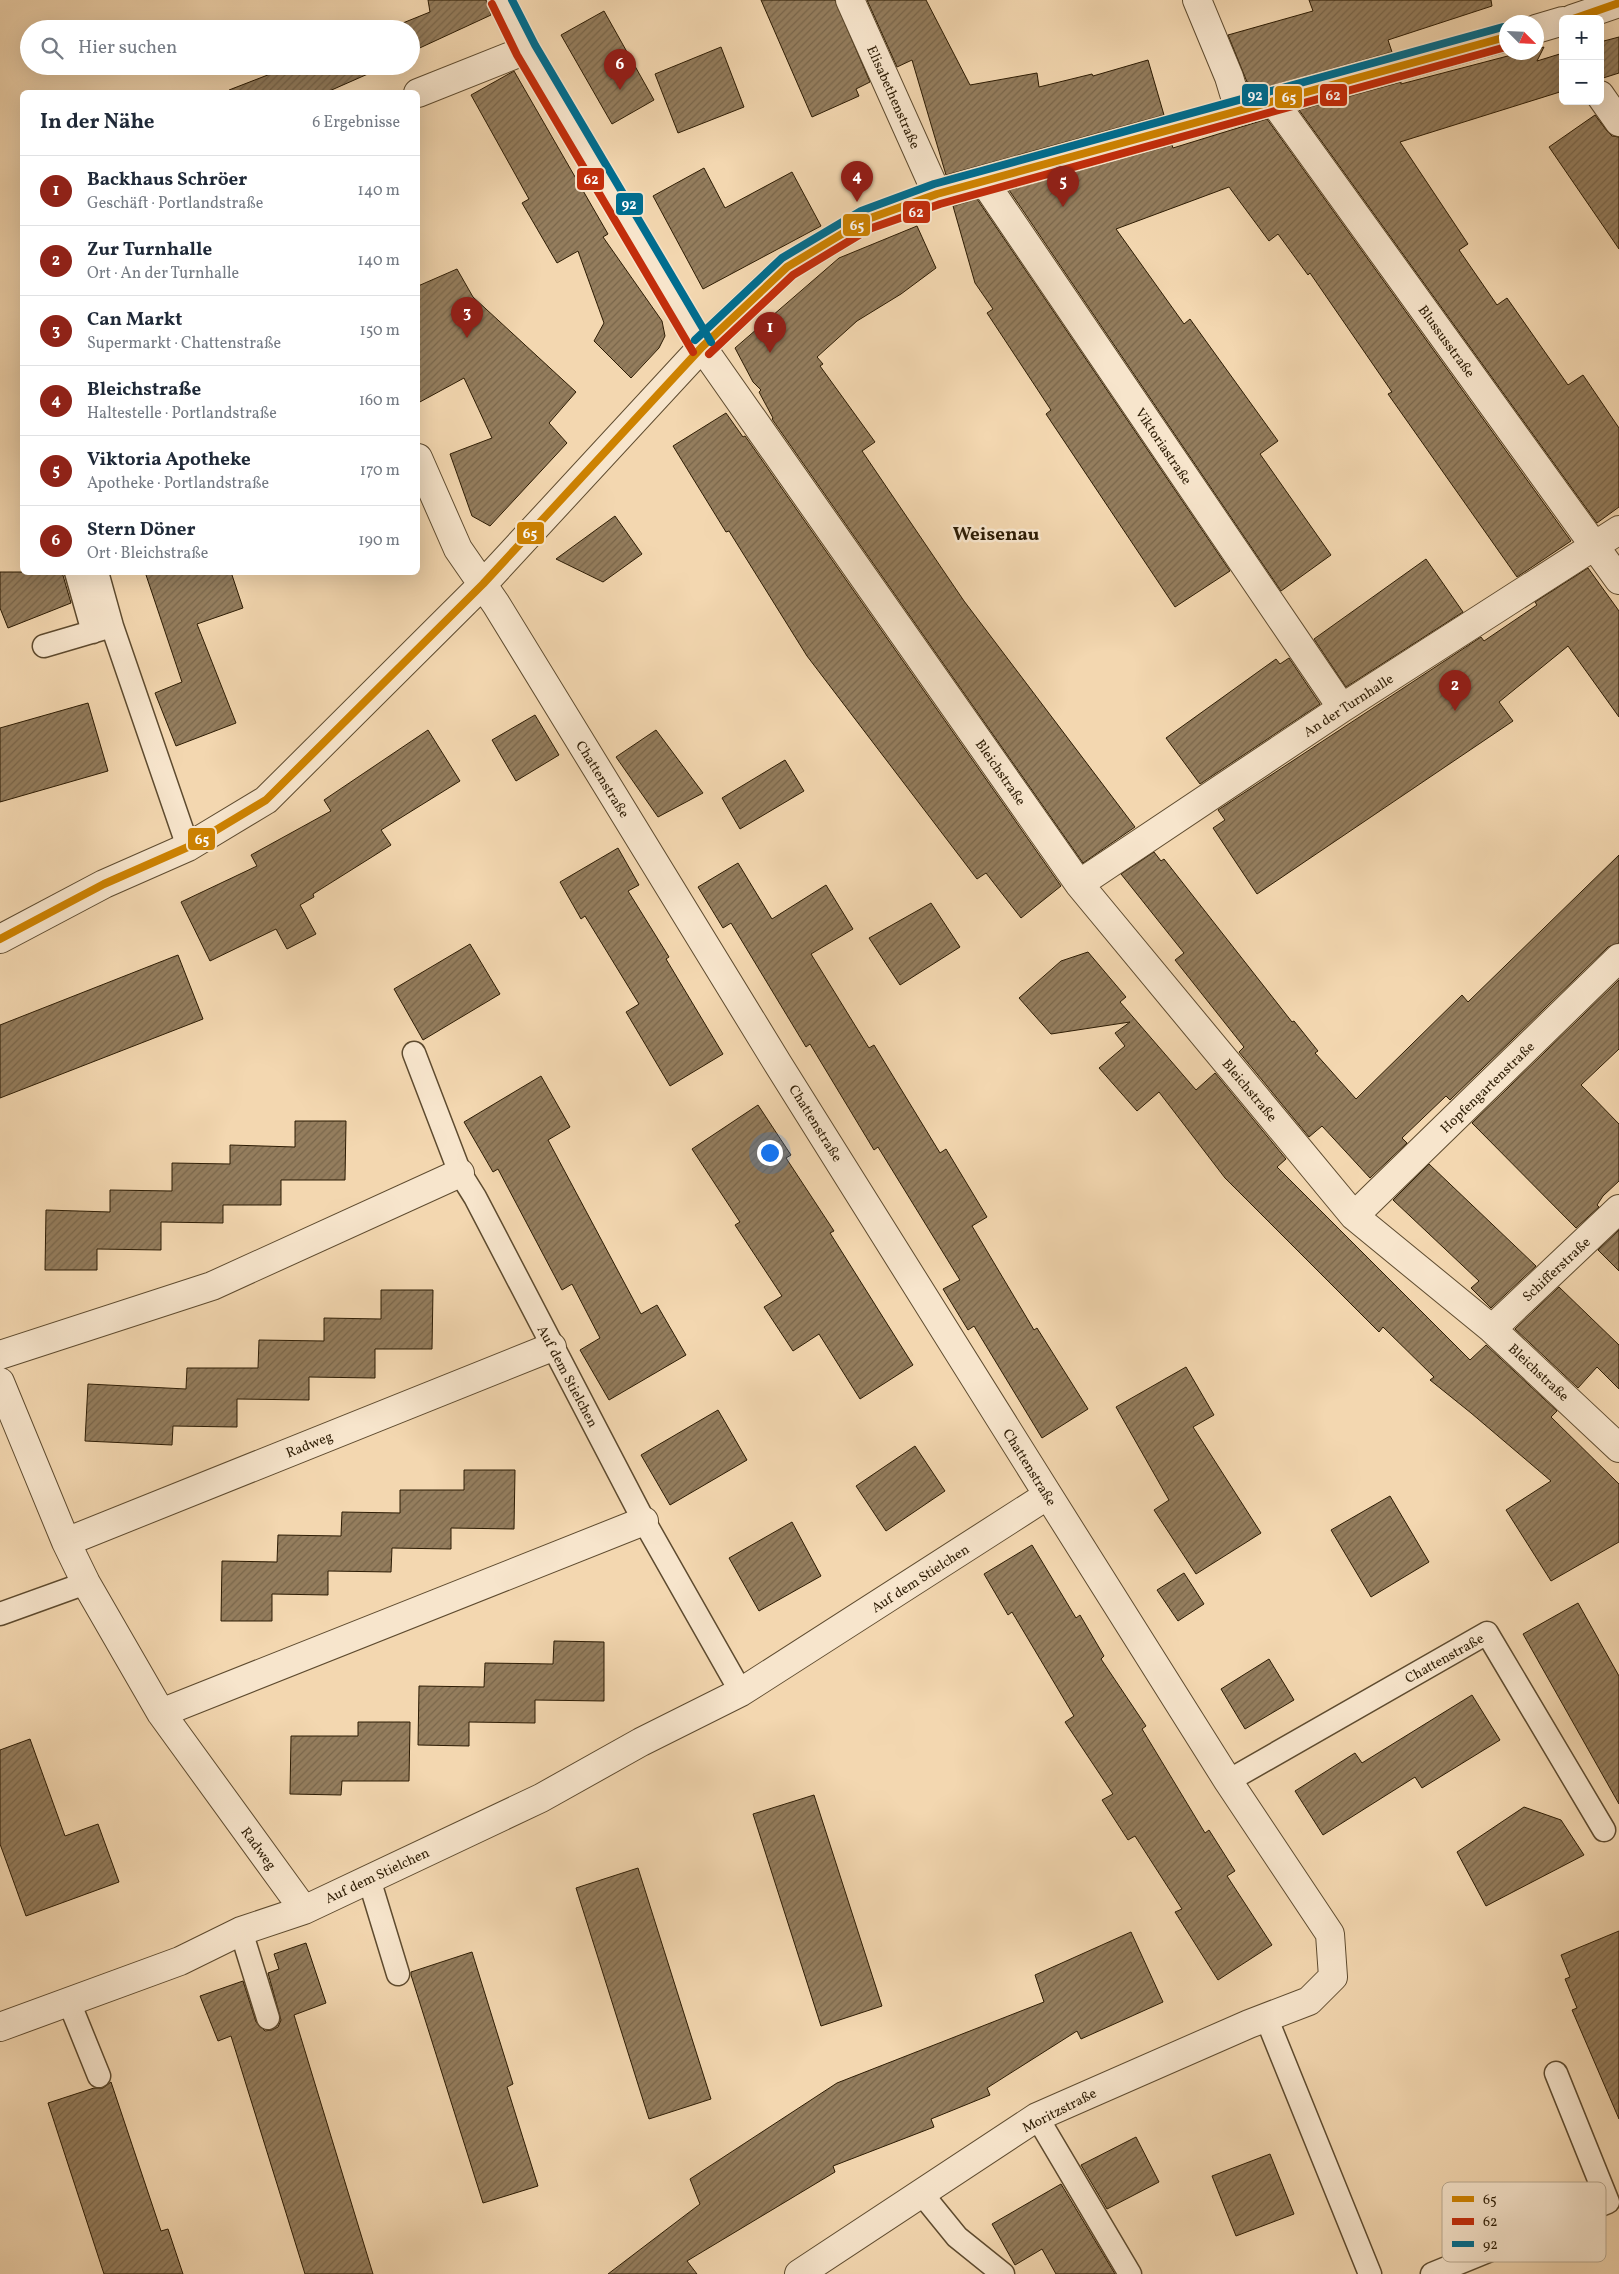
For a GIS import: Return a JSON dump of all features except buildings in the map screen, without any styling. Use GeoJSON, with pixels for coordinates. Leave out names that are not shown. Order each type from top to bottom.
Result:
{"type":"FeatureCollection","features":[{"type":"Feature","properties":{"kind":"street","name":"Bleichstraße"},"geometry":{"type":"LineString","coordinates":[[501,0],[526,50],[702,347],[1079,884],[1354,1216],[1492,1329],[1619,1448]]}},
{"type":"Feature","properties":{"kind":"street","name":"Elisabethenstraße"},"geometry":{"type":"LineString","coordinates":[[850,0],[938,194]]}},
{"type":"Feature","properties":{"kind":"street"},"geometry":{"type":"LineString","coordinates":[[1196,0],[1229,77],[1239,110]]}},
{"type":"Feature","properties":{"kind":"street"},"geometry":{"type":"LineString","coordinates":[[1581,15],[1619,3]]}},
{"type":"Feature","properties":{"kind":"street"},"geometry":{"type":"LineString","coordinates":[[0,939],[104,884],[188,847],[266,800],[483,584],[702,347],[787,267],[865,220],[938,194],[985,183],[1239,110],[1274,102],[1499,39]]}},
{"type":"Feature","properties":{"kind":"street"},"geometry":{"type":"LineString","coordinates":[[420,92],[526,50]]}},
{"type":"Feature","properties":{"kind":"street"},"geometry":{"type":"LineString","coordinates":[[1604,101],[1619,122]]}},
{"type":"Feature","properties":{"kind":"street","name":"Blussusstraße"},"geometry":{"type":"LineString","coordinates":[[1274,102],[1619,580]]}},
{"type":"Feature","properties":{"kind":"street","name":"Viktoriastraße"},"geometry":{"type":"LineString","coordinates":[[985,183],[1342,708]]}},
{"type":"Feature","properties":{"kind":"street","name":"Chattenstraße"},"geometry":{"type":"LineString","coordinates":[[420,463],[458,549],[483,584],[778,1064],[1228,1781],[1330,1934],[1334,1977]]}},
{"type":"Feature","properties":{"kind":"street","name":"An der Turnhalle"},"geometry":{"type":"LineString","coordinates":[[1079,884],[1342,708],[1619,530]]}},
{"type":"Feature","properties":{"kind":"street","name":"Hopfengartenstraße"},"geometry":{"type":"LineString","coordinates":[[1354,1216],[1619,958]]}},
{"type":"Feature","properties":{"kind":"street"},"geometry":{"type":"LineString","coordinates":[[0,1355],[212,1286],[460,1173]]}},
{"type":"Feature","properties":{"kind":"street","name":"Schifferstraße"},"geometry":{"type":"LineString","coordinates":[[1492,1329],[1619,1209]]}},
{"type":"Feature","properties":{"kind":"street","name":"Radweg"},"geometry":{"type":"LineString","coordinates":[[66,1542],[552,1346]]}},
{"type":"Feature","properties":{"kind":"street","name":"Radweg"},"geometry":{"type":"LineString","coordinates":[[0,1382],[66,1542],[86,1583],[161,1713],[304,1910]]}},
{"type":"Feature","properties":{"kind":"street","name":"Auf dem Stielchen"},"geometry":{"type":"LineString","coordinates":[[0,2027],[180,1961],[241,1931],[304,1910],[541,1798],[641,1742],[741,1692],[1048,1495]]}},
{"type":"Feature","properties":{"kind":"street"},"geometry":{"type":"LineString","coordinates":[[161,1713],[644,1521]]}},
{"type":"Feature","properties":{"kind":"street","name":"Moritzstraße"},"geometry":{"type":"LineString","coordinates":[[816,2270],[922,2194],[1038,2117],[1266,2017],[1309,2001],[1334,1977]]}},
{"type":"Feature","properties":{"kind":"lane"},"geometry":{"type":"LineString","coordinates":[[77,575],[103,629],[188,847]]}},
{"type":"Feature","properties":{"kind":"lane"},"geometry":{"type":"LineString","coordinates":[[97,575],[103,629]]}},
{"type":"Feature","properties":{"kind":"lane"},"geometry":{"type":"LineString","coordinates":[[44,646],[103,629]]}},
{"type":"Feature","properties":{"kind":"lane","name":"Auf dem Stielchen"},"geometry":{"type":"LineString","coordinates":[[414,1053],[460,1173],[475,1197],[644,1521],[741,1692]]}},
{"type":"Feature","properties":{"kind":"lane"},"geometry":{"type":"LineString","coordinates":[[0,1614],[86,1583]]}},
{"type":"Feature","properties":{"kind":"lane","name":"Chattenstraße"},"geometry":{"type":"LineString","coordinates":[[1228,1781],[1487,1633],[1604,1830]]}},
{"type":"Feature","properties":{"kind":"lane"},"geometry":{"type":"LineString","coordinates":[[369,1879],[398,1974]]}},
{"type":"Feature","properties":{"kind":"lane"},"geometry":{"type":"LineString","coordinates":[[241,1931],[268,2018]]}},
{"type":"Feature","properties":{"kind":"lane"},"geometry":{"type":"LineString","coordinates":[[69,2002],[99,2076]]}},
{"type":"Feature","properties":{"kind":"lane"},"geometry":{"type":"LineString","coordinates":[[1266,2017],[1370,2274]]}},
{"type":"Feature","properties":{"kind":"lane"},"geometry":{"type":"LineString","coordinates":[[1556,2073],[1600,2182]]}},
{"type":"Feature","properties":{"kind":"lane"},"geometry":{"type":"LineString","coordinates":[[1038,2117],[1130,2274]]}},
{"type":"Feature","properties":{"kind":"lane"},"geometry":{"type":"LineString","coordinates":[[922,2194],[956,2237],[1003,2274]]}},
{"type":"Feature","properties":{"kind":"lane"},"geometry":{"type":"LineString","coordinates":[[1432,2274],[1461,2262]]}},
{"type":"Feature","properties":{"kind":"transit line","name":"92"},"geometry":{"type":"LineString","coordinates":[[512,0],[535,45],[711,342]]}},
{"type":"Feature","properties":{"kind":"transit line","name":"65"},"geometry":{"type":"LineString","coordinates":[[1584,15],[1619,3]]}},
{"type":"Feature","properties":{"kind":"transit line","name":"62"},"geometry":{"type":"LineString","coordinates":[[492,4],[517,55],[693,352]]}},
{"type":"Feature","properties":{"kind":"transit line","name":"92"},"geometry":{"type":"LineString","coordinates":[[695,340],[782,258],[861,211],[934,184],[1499,28]]}},
{"type":"Feature","properties":{"kind":"transit line","name":"65"},"geometry":{"type":"LineString","coordinates":[[0,939],[104,884],[188,847],[266,800],[483,584],[702,347],[787,267],[865,220],[937,194],[1499,39]]}},
{"type":"Feature","properties":{"kind":"transit line","name":"62"},"geometry":{"type":"LineString","coordinates":[[709,354],[793,275],[869,229],[940,204],[1499,49]]}},
{"type":"Feature","properties":{"kind":"place","name":"Stern Döner"},"geometry":{"type":"Point","coordinates":[620,90]}},
{"type":"Feature","properties":{"kind":"place","name":"Bleichstraße"},"geometry":{"type":"Point","coordinates":[857,202]}},
{"type":"Feature","properties":{"kind":"place","name":"Viktoria Apotheke"},"geometry":{"type":"Point","coordinates":[1063,207]}},
{"type":"Feature","properties":{"kind":"place","name":"Can Markt"},"geometry":{"type":"Point","coordinates":[467,338]}},
{"type":"Feature","properties":{"kind":"place","name":"Backhaus Schröer"},"geometry":{"type":"Point","coordinates":[770,353]}},
{"type":"Feature","properties":{"kind":"place","name":"Zur Turnhalle"},"geometry":{"type":"Point","coordinates":[1455,711]}},
{"type":"Feature","properties":{"kind":"district","name":"Weisenau"},"geometry":{"type":"Point","coordinates":[996,533]}}]}
